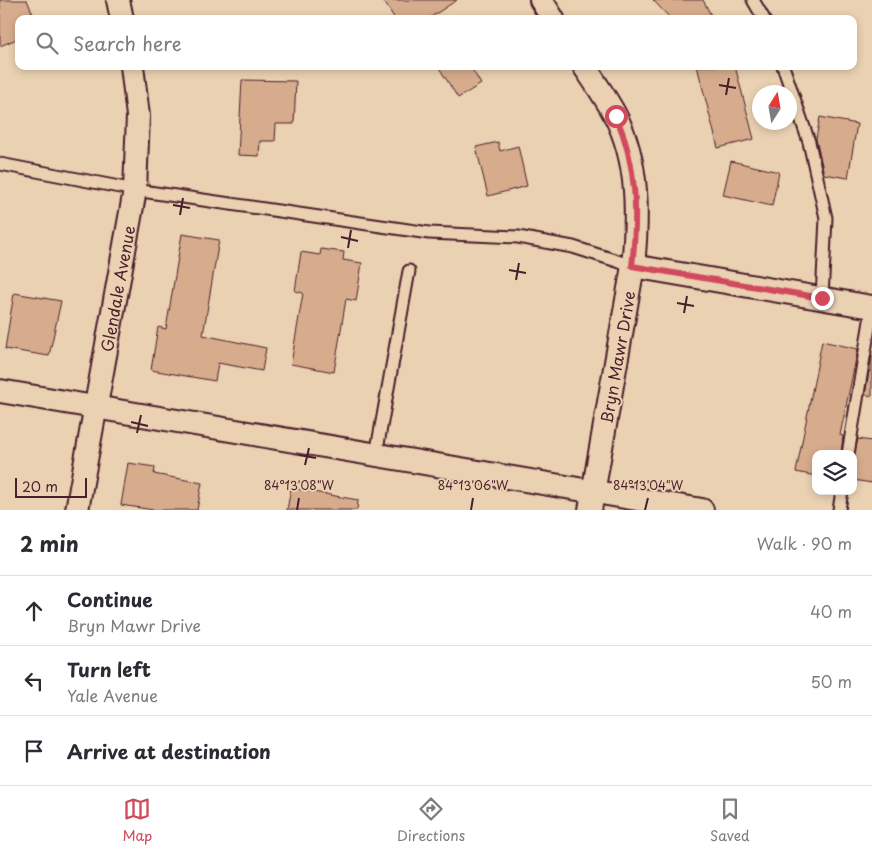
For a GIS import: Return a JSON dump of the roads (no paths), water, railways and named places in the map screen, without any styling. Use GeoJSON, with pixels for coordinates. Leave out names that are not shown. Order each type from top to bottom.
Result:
{"type":"FeatureCollection","features":[{"type":"Feature","properties":{"kind":"street"},"geometry":{"type":"LineString","coordinates":[[118,0],[121,15]]}},
{"type":"Feature","properties":{"kind":"street"},"geometry":{"type":"LineString","coordinates":[[540,0],[550,15]]}},
{"type":"Feature","properties":{"kind":"street","name":"Glendale Avenue"},"geometry":{"type":"LineString","coordinates":[[77,510],[135,190],[138,116],[132,70]]}},
{"type":"Feature","properties":{"kind":"street","name":"Bryn Mawr Drive"},"geometry":{"type":"LineString","coordinates":[[587,70],[616,116],[632,162],[636,190],[636,235],[632,266],[591,501]]}},
{"type":"Feature","properties":{"kind":"street"},"geometry":{"type":"LineString","coordinates":[[632,266],[872,308]]}},
{"type":"Feature","properties":{"kind":"street"},"geometry":{"type":"LineString","coordinates":[[0,391],[376,455],[591,501],[702,510]]}},
{"type":"Feature","properties":{"kind":"lane"},"geometry":{"type":"LineString","coordinates":[[753,0],[762,15]]}},
{"type":"Feature","properties":{"kind":"lane"},"geometry":{"type":"LineString","coordinates":[[784,70],[809,142],[826,218],[822,298]]}},
{"type":"Feature","properties":{"kind":"lane"},"geometry":{"type":"LineString","coordinates":[[0,164],[135,190],[429,233],[518,237],[573,247],[632,266]]}},
{"type":"Feature","properties":{"kind":"lane"},"geometry":{"type":"LineString","coordinates":[[376,455],[409,271]]}},
{"type":"Feature","properties":{"kind":"lane"},"geometry":{"type":"LineString","coordinates":[[849,450],[872,308]]}},
{"type":"Feature","properties":{"kind":"lane"},"geometry":{"type":"LineString","coordinates":[[839,510],[841,495]]}}]}
